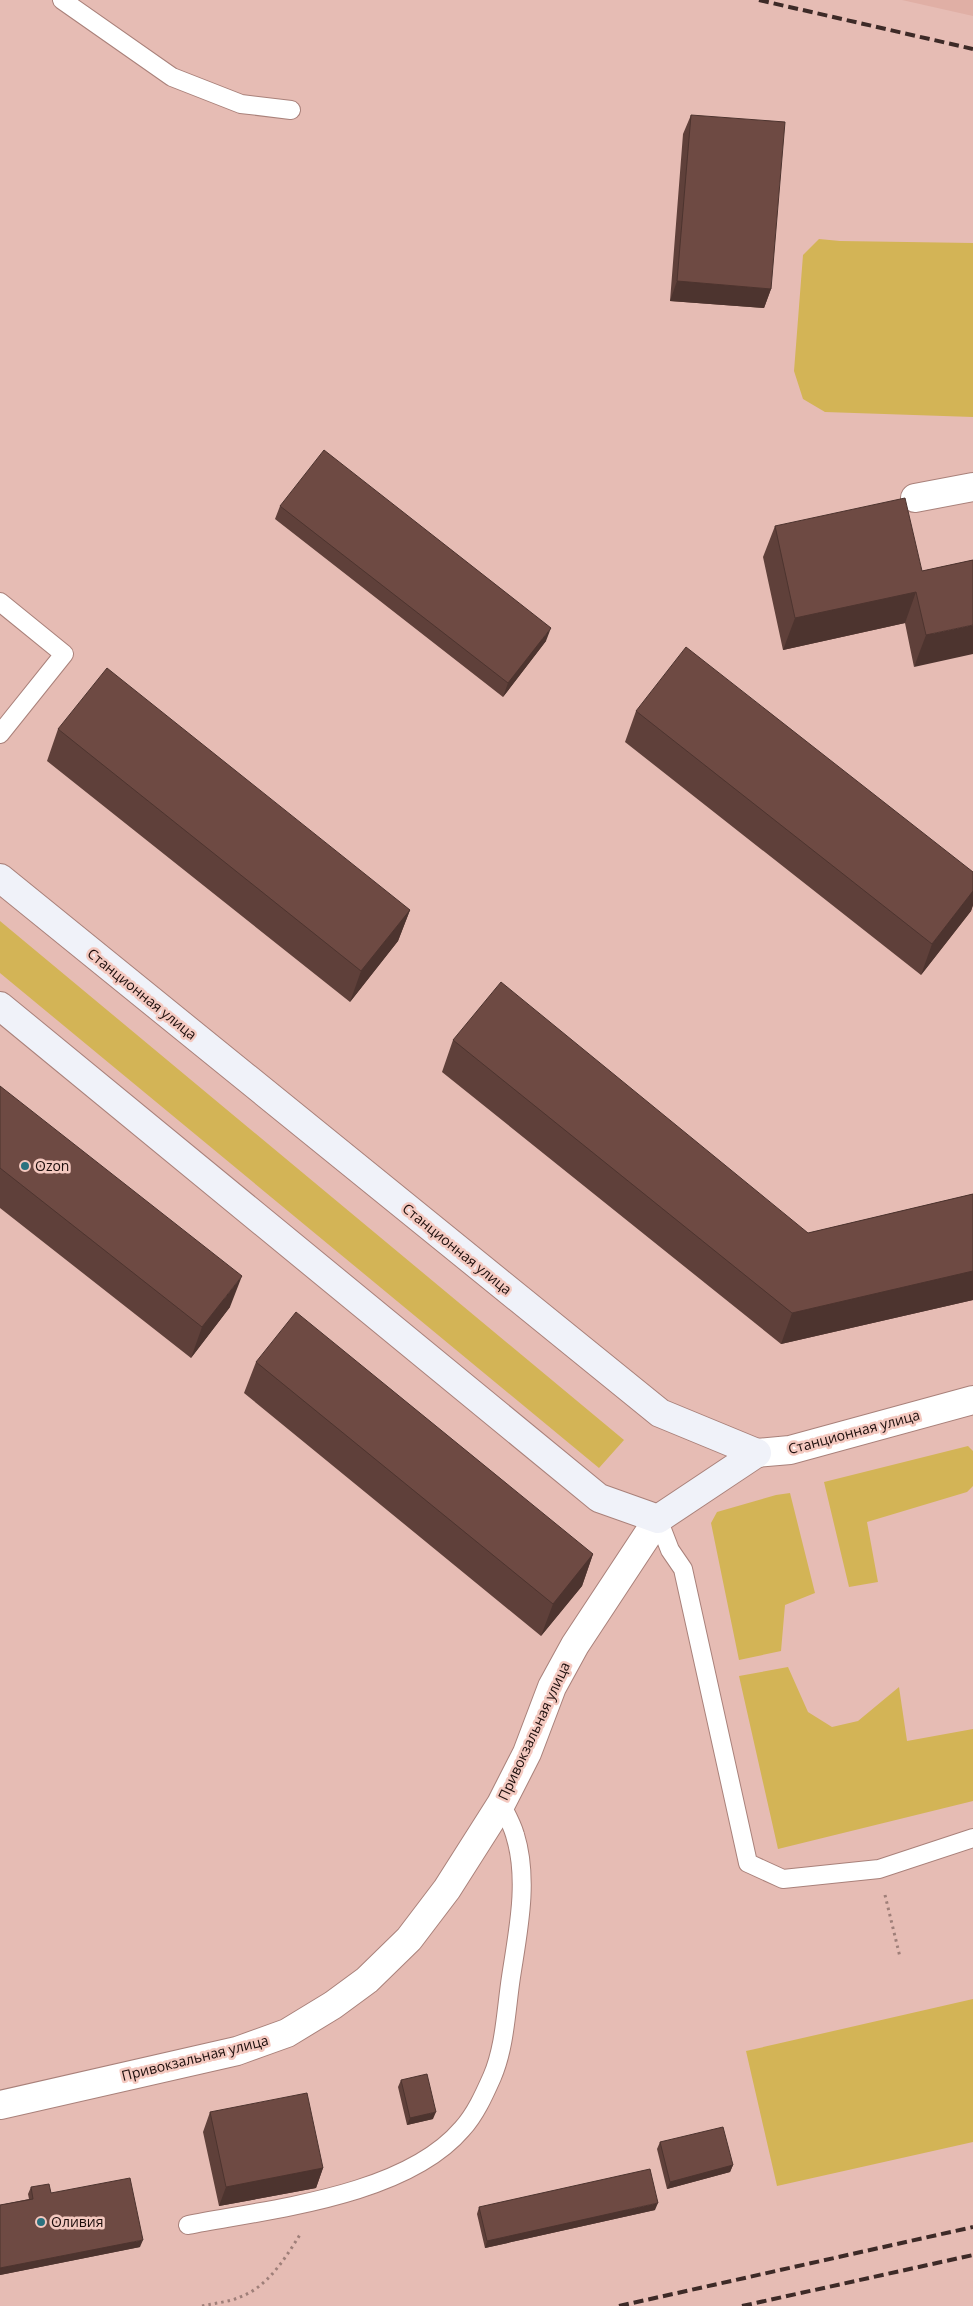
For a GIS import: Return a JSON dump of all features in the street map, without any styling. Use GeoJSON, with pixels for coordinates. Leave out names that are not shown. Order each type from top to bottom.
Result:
{"type":"FeatureCollection","features":[{"type":"Feature","properties":{"kind":"street"},"geometry":{"type":"LineString","coordinates":[[915,498],[973,486]]}},
{"type":"Feature","properties":{"kind":"street","name":"Станционная улица"},"geometry":{"type":"LineString","coordinates":[[0,878],[660,1413],[757,1453],[790,1450],[973,1400]]}},
{"type":"Feature","properties":{"kind":"street"},"geometry":{"type":"LineString","coordinates":[[0,1006],[599,1498],[658,1519],[757,1453]]}},
{"type":"Feature","properties":{"kind":"street","name":"Привокзальная улица"},"geometry":{"type":"LineString","coordinates":[[0,2106],[237,2051],[287,2033],[333,2005],[367,1980],[409,1939],[447,1889],[501,1804],[527,1753],[552,1687],[575,1645],[658,1519]]}},
{"type":"Feature","properties":{"kind":"lane"},"geometry":{"type":"LineString","coordinates":[[62,0],[172,77],[241,104],[291,110]]}},
{"type":"Feature","properties":{"kind":"lane"},"geometry":{"type":"LineString","coordinates":[[0,602],[64,654],[0,734]]}},
{"type":"Feature","properties":{"kind":"lane"},"geometry":{"type":"LineString","coordinates":[[658,1519],[670,1550],[683,1568],[748,1864],[783,1879],[879,1868],[973,1838]]}},
{"type":"Feature","properties":{"kind":"lane"},"geometry":{"type":"LineString","coordinates":[[188,2226],[324,2198],[384,2180],[412,2167],[436,2151],[461,2130],[477,2107],[492,2076],[500,2048],[521,1898],[521,1862],[515,1834],[501,1804]]}},
{"type":"Feature","properties":{"kind":"path"},"geometry":{"type":"LineString","coordinates":[[879,1868],[900,1957]]}},
{"type":"Feature","properties":{"kind":"path"},"geometry":{"type":"LineString","coordinates":[[202,2306],[241,2297],[260,2286],[284,2260],[324,2198]]}},
{"type":"Feature","properties":{"kind":"shaded area"},"geometry":{"type":"Polygon","coordinates":[[[902,0],[973,0],[973,16],[902,0]]]}},
{"type":"Feature","properties":{"kind":"shaded area"},"geometry":{"type":"Polygon","coordinates":[[[819,239],[973,243],[973,417],[825,412],[803,399],[794,371],[803,255],[819,239]]]}},
{"type":"Feature","properties":{"kind":"shaded area"},"geometry":{"type":"Polygon","coordinates":[[[0,921],[624,1440],[599,1468],[0,973],[0,921]]]}},
{"type":"Feature","properties":{"kind":"shaded area"},"geometry":{"type":"Polygon","coordinates":[[[968,1446],[973,1451],[973,1486],[967,1492],[867,1522],[878,1582],[849,1587],[824,1482],[968,1446]]]}},
{"type":"Feature","properties":{"kind":"shaded area"},"geometry":{"type":"Polygon","coordinates":[[[790,1493],[815,1593],[785,1605],[781,1651],[739,1660],[711,1523],[717,1512],[776,1495],[790,1493]]]}},
{"type":"Feature","properties":{"kind":"shaded area"},"geometry":{"type":"Polygon","coordinates":[[[788,1667],[808,1712],[832,1727],[858,1721],[899,1687],[907,1741],[973,1729],[973,1801],[778,1849],[739,1676],[788,1667]]]}},
{"type":"Feature","properties":{"kind":"shaded area"},"geometry":{"type":"Polygon","coordinates":[[[973,1999],[973,2142],[777,2186],[746,2051],[973,1999]]]}},
{"type":"Feature","properties":{"kind":"building"},"geometry":{"type":"Polygon","coordinates":[[[691,115],[785,122],[771,289],[677,281],[691,115]]]}},
{"type":"Feature","properties":{"kind":"building"},"geometry":{"type":"Polygon","coordinates":[[[324,450],[551,628],[508,683],[280,506],[324,450]]]}},
{"type":"Feature","properties":{"kind":"building"},"geometry":{"type":"Polygon","coordinates":[[[905,498],[922,571],[973,560],[973,625],[926,635],[916,592],[795,618],[775,526],[905,498]]]}},
{"type":"Feature","properties":{"kind":"building"},"geometry":{"type":"Polygon","coordinates":[[[686,647],[973,872],[973,891],[932,944],[636,711],[686,647]]]}},
{"type":"Feature","properties":{"kind":"building"},"geometry":{"type":"Polygon","coordinates":[[[107,668],[410,910],[361,971],[58,729],[107,668]]]}},
{"type":"Feature","properties":{"kind":"building"},"geometry":{"type":"Polygon","coordinates":[[[501,982],[808,1233],[973,1194],[973,1271],[792,1313],[453,1040],[501,982]]]}},
{"type":"Feature","properties":{"kind":"building"},"geometry":{"type":"Polygon","coordinates":[[[0,1086],[242,1276],[202,1327],[0,1168],[0,1086]]]}},
{"type":"Feature","properties":{"kind":"building"},"geometry":{"type":"Polygon","coordinates":[[[296,1312],[593,1554],[553,1604],[256,1362],[296,1312]]]}},
{"type":"Feature","properties":{"kind":"building"},"geometry":{"type":"Polygon","coordinates":[[[427,2074],[436,2112],[410,2118],[401,2080],[427,2074]]]}},
{"type":"Feature","properties":{"kind":"building"},"geometry":{"type":"Polygon","coordinates":[[[307,2093],[323,2168],[226,2187],[210,2112],[307,2093]]]}},
{"type":"Feature","properties":{"kind":"building"},"geometry":{"type":"Polygon","coordinates":[[[723,2127],[733,2165],[670,2182],[660,2142],[723,2127]]]}},
{"type":"Feature","properties":{"kind":"building"},"geometry":{"type":"Polygon","coordinates":[[[650,2169],[658,2203],[487,2241],[479,2207],[650,2169]]]}},
{"type":"Feature","properties":{"kind":"building"},"geometry":{"type":"Polygon","coordinates":[[[130,2178],[143,2240],[0,2268],[0,2205],[33,2199],[31,2187],[49,2184],[51,2193],[130,2178]]]}},
{"type":"Feature","properties":{"kind":"railway"},"geometry":{"type":"LineString","coordinates":[[759,0],[973,49]]}},
{"type":"Feature","properties":{"kind":"railway"},"geometry":{"type":"LineString","coordinates":[[619,2306],[973,2227]]}},
{"type":"Feature","properties":{"kind":"railway"},"geometry":{"type":"LineString","coordinates":[[742,2306],[973,2255]]}},
{"type":"Feature","properties":{"kind":"place","name":"Ozon"},"geometry":{"type":"Point","coordinates":[25,1166]}},
{"type":"Feature","properties":{"kind":"place","name":"Оливия"},"geometry":{"type":"Point","coordinates":[41,2222]}}]}
